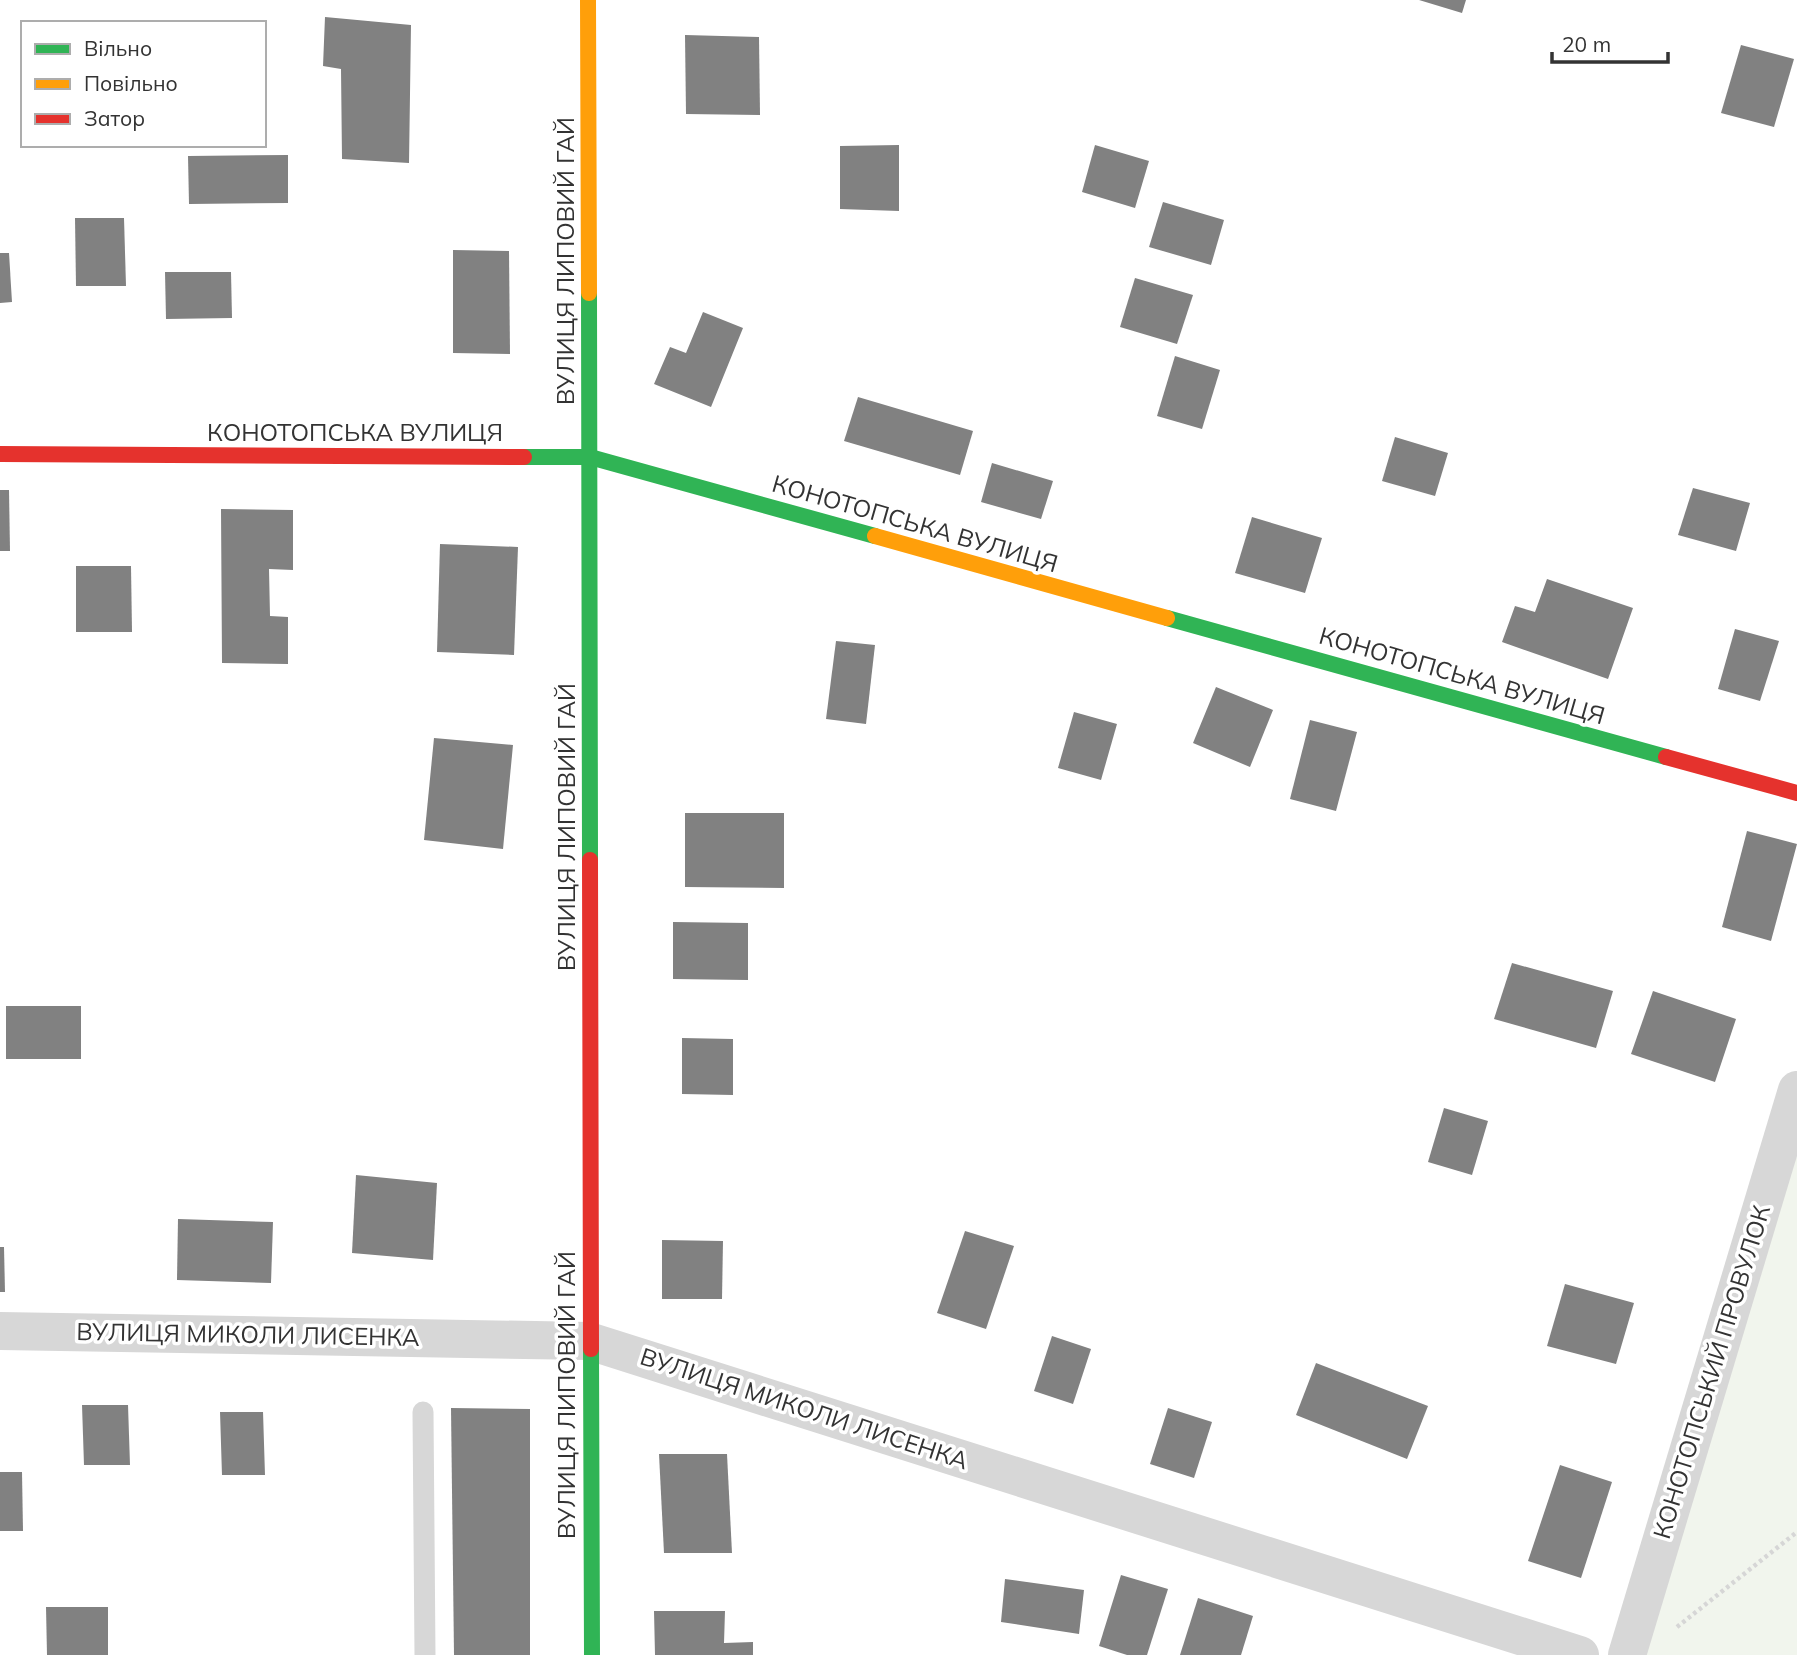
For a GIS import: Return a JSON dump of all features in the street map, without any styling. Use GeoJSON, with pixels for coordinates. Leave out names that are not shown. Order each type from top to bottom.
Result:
{"type":"FeatureCollection","features":[{"type":"Feature","properties":{"kind":"street","name":"ВУЛИЦЯ ЛИПОВИЙ ГАЙ"},"geometry":{"type":"LineString","coordinates":[[588,0],[589,1341],[592,1655]]}},
{"type":"Feature","properties":{"kind":"street","name":"КОНОТОПСЬКА ВУЛИЦЯ"},"geometry":{"type":"LineString","coordinates":[[0,454],[590,457],[1797,793]]}},
{"type":"Feature","properties":{"kind":"street","name":"КОНОТОПСЬКИЙ ПРОВУЛОК"},"geometry":{"type":"LineString","coordinates":[[1628,1655],[1797,1090]]}},
{"type":"Feature","properties":{"kind":"street","name":"ВУЛИЦЯ МИКОЛИ ЛИСЕНКА"},"geometry":{"type":"LineString","coordinates":[[0,1331],[589,1341],[1580,1655]]}},
{"type":"Feature","properties":{"kind":"lane"},"geometry":{"type":"LineString","coordinates":[[423,1412],[425,1655]]}},
{"type":"Feature","properties":{"kind":"path"},"geometry":{"type":"LineString","coordinates":[[1672,1630],[1797,1532]]}},
{"type":"Feature","properties":{"kind":"shaded area"},"geometry":{"type":"Polygon","coordinates":[[[1797,1090],[1797,1655],[1627,1655],[1797,1090]]]}},
{"type":"Feature","properties":{"kind":"building"},"geometry":{"type":"Polygon","coordinates":[[[1419,0],[1466,0],[1462,13],[1419,0]]]}},
{"type":"Feature","properties":{"kind":"building"},"geometry":{"type":"Polygon","coordinates":[[[325,17],[411,25],[409,163],[342,159],[341,69],[323,66],[325,17]]]}},
{"type":"Feature","properties":{"kind":"building"},"geometry":{"type":"Polygon","coordinates":[[[685,35],[759,37],[760,115],[686,114],[685,35]]]}},
{"type":"Feature","properties":{"kind":"building"},"geometry":{"type":"Polygon","coordinates":[[[1741,45],[1794,59],[1774,127],[1721,113],[1741,45]]]}},
{"type":"Feature","properties":{"kind":"building"},"geometry":{"type":"Polygon","coordinates":[[[899,145],[899,211],[840,209],[840,146],[899,145]]]}},
{"type":"Feature","properties":{"kind":"building"},"geometry":{"type":"Polygon","coordinates":[[[1095,145],[1149,161],[1135,208],[1082,192],[1095,145]]]}},
{"type":"Feature","properties":{"kind":"building"},"geometry":{"type":"Polygon","coordinates":[[[288,155],[288,203],[189,204],[188,156],[288,155]]]}},
{"type":"Feature","properties":{"kind":"building"},"geometry":{"type":"Polygon","coordinates":[[[1163,202],[1224,220],[1211,265],[1149,247],[1163,202]]]}},
{"type":"Feature","properties":{"kind":"building"},"geometry":{"type":"Polygon","coordinates":[[[75,218],[124,218],[126,286],[76,286],[75,218]]]}},
{"type":"Feature","properties":{"kind":"building"},"geometry":{"type":"Polygon","coordinates":[[[453,250],[509,251],[510,354],[453,353],[453,250]]]}},
{"type":"Feature","properties":{"kind":"building"},"geometry":{"type":"Polygon","coordinates":[[[0,253],[9,253],[12,302],[0,303],[0,253]]]}},
{"type":"Feature","properties":{"kind":"building"},"geometry":{"type":"Polygon","coordinates":[[[165,272],[231,272],[232,318],[166,319],[165,272]]]}},
{"type":"Feature","properties":{"kind":"building"},"geometry":{"type":"Polygon","coordinates":[[[1135,278],[1193,295],[1177,344],[1120,327],[1135,278]]]}},
{"type":"Feature","properties":{"kind":"building"},"geometry":{"type":"Polygon","coordinates":[[[703,312],[743,328],[711,407],[654,384],[670,347],[686,353],[703,312]]]}},
{"type":"Feature","properties":{"kind":"building"},"geometry":{"type":"Polygon","coordinates":[[[1175,356],[1220,370],[1202,429],[1157,416],[1175,356]]]}},
{"type":"Feature","properties":{"kind":"building"},"geometry":{"type":"Polygon","coordinates":[[[858,397],[973,431],[960,475],[844,441],[858,397]]]}},
{"type":"Feature","properties":{"kind":"building"},"geometry":{"type":"Polygon","coordinates":[[[1395,437],[1448,453],[1435,496],[1382,481],[1395,437]]]}},
{"type":"Feature","properties":{"kind":"building"},"geometry":{"type":"Polygon","coordinates":[[[992,463],[1053,481],[1041,519],[981,502],[992,463]]]}},
{"type":"Feature","properties":{"kind":"building"},"geometry":{"type":"Polygon","coordinates":[[[1693,488],[1750,503],[1736,551],[1678,535],[1693,488]]]}},
{"type":"Feature","properties":{"kind":"building"},"geometry":{"type":"Polygon","coordinates":[[[0,490],[9,490],[10,551],[0,551],[0,490]]]}},
{"type":"Feature","properties":{"kind":"building"},"geometry":{"type":"Polygon","coordinates":[[[221,509],[293,510],[293,570],[269,569],[270,616],[288,617],[288,664],[222,663],[221,509]]]}},
{"type":"Feature","properties":{"kind":"building"},"geometry":{"type":"Polygon","coordinates":[[[1252,517],[1322,538],[1305,593],[1235,573],[1252,517]]]}},
{"type":"Feature","properties":{"kind":"building"},"geometry":{"type":"Polygon","coordinates":[[[440,544],[518,547],[514,655],[437,652],[440,544]]]}},
{"type":"Feature","properties":{"kind":"building"},"geometry":{"type":"Polygon","coordinates":[[[76,566],[131,566],[132,632],[76,632],[76,566]]]}},
{"type":"Feature","properties":{"kind":"building"},"geometry":{"type":"Polygon","coordinates":[[[1547,579],[1633,608],[1608,679],[1502,642],[1515,606],[1535,612],[1547,579]]]}},
{"type":"Feature","properties":{"kind":"building"},"geometry":{"type":"Polygon","coordinates":[[[1735,629],[1779,641],[1760,701],[1718,689],[1735,629]]]}},
{"type":"Feature","properties":{"kind":"building"},"geometry":{"type":"Polygon","coordinates":[[[836,641],[875,645],[866,724],[826,719],[836,641]]]}},
{"type":"Feature","properties":{"kind":"building"},"geometry":{"type":"Polygon","coordinates":[[[1216,687],[1273,710],[1250,767],[1193,743],[1216,687]]]}},
{"type":"Feature","properties":{"kind":"building"},"geometry":{"type":"Polygon","coordinates":[[[1074,712],[1117,724],[1101,780],[1058,768],[1074,712]]]}},
{"type":"Feature","properties":{"kind":"building"},"geometry":{"type":"Polygon","coordinates":[[[1310,720],[1357,732],[1336,811],[1290,799],[1310,720]]]}},
{"type":"Feature","properties":{"kind":"building"},"geometry":{"type":"Polygon","coordinates":[[[434,738],[513,745],[503,849],[424,840],[434,738]]]}},
{"type":"Feature","properties":{"kind":"building"},"geometry":{"type":"Polygon","coordinates":[[[685,813],[784,813],[784,888],[685,887],[685,813]]]}},
{"type":"Feature","properties":{"kind":"building"},"geometry":{"type":"Polygon","coordinates":[[[1747,831],[1797,844],[1771,941],[1722,927],[1747,831]]]}},
{"type":"Feature","properties":{"kind":"building"},"geometry":{"type":"Polygon","coordinates":[[[673,922],[748,923],[748,980],[673,979],[673,922]]]}},
{"type":"Feature","properties":{"kind":"building"},"geometry":{"type":"Polygon","coordinates":[[[1512,963],[1613,991],[1596,1048],[1494,1019],[1512,963]]]}},
{"type":"Feature","properties":{"kind":"building"},"geometry":{"type":"Polygon","coordinates":[[[1653,991],[1736,1019],[1715,1082],[1631,1054],[1653,991]]]}},
{"type":"Feature","properties":{"kind":"building"},"geometry":{"type":"Polygon","coordinates":[[[6,1006],[81,1006],[81,1059],[6,1059],[6,1006]]]}},
{"type":"Feature","properties":{"kind":"building"},"geometry":{"type":"Polygon","coordinates":[[[682,1038],[733,1039],[733,1095],[682,1094],[682,1038]]]}},
{"type":"Feature","properties":{"kind":"building"},"geometry":{"type":"Polygon","coordinates":[[[1444,1108],[1488,1121],[1472,1175],[1428,1162],[1444,1108]]]}},
{"type":"Feature","properties":{"kind":"building"},"geometry":{"type":"Polygon","coordinates":[[[356,1175],[437,1183],[433,1260],[352,1253],[356,1175]]]}},
{"type":"Feature","properties":{"kind":"building"},"geometry":{"type":"Polygon","coordinates":[[[178,1219],[273,1222],[271,1283],[177,1280],[178,1219]]]}},
{"type":"Feature","properties":{"kind":"building"},"geometry":{"type":"Polygon","coordinates":[[[965,1231],[1014,1246],[986,1329],[937,1313],[965,1231]]]}},
{"type":"Feature","properties":{"kind":"building"},"geometry":{"type":"Polygon","coordinates":[[[662,1240],[723,1241],[722,1299],[662,1299],[662,1240]]]}},
{"type":"Feature","properties":{"kind":"building"},"geometry":{"type":"Polygon","coordinates":[[[0,1247],[4,1247],[5,1292],[0,1292],[0,1247]]]}},
{"type":"Feature","properties":{"kind":"building"},"geometry":{"type":"Polygon","coordinates":[[[1565,1284],[1634,1303],[1616,1364],[1547,1346],[1565,1284]]]}},
{"type":"Feature","properties":{"kind":"building"},"geometry":{"type":"Polygon","coordinates":[[[1052,1336],[1091,1349],[1073,1404],[1034,1391],[1052,1336]]]}},
{"type":"Feature","properties":{"kind":"building"},"geometry":{"type":"Polygon","coordinates":[[[1316,1363],[1428,1406],[1407,1459],[1296,1415],[1316,1363]]]}},
{"type":"Feature","properties":{"kind":"building"},"geometry":{"type":"Polygon","coordinates":[[[82,1405],[128,1405],[130,1465],[84,1465],[82,1405]]]}},
{"type":"Feature","properties":{"kind":"building"},"geometry":{"type":"Polygon","coordinates":[[[451,1408],[530,1409],[530,1655],[454,1655],[451,1408]]]}},
{"type":"Feature","properties":{"kind":"building"},"geometry":{"type":"Polygon","coordinates":[[[1168,1408],[1212,1422],[1194,1478],[1150,1464],[1168,1408]]]}},
{"type":"Feature","properties":{"kind":"building"},"geometry":{"type":"Polygon","coordinates":[[[220,1412],[263,1412],[265,1475],[222,1475],[220,1412]]]}},
{"type":"Feature","properties":{"kind":"building"},"geometry":{"type":"Polygon","coordinates":[[[659,1454],[727,1454],[732,1553],[664,1553],[659,1454]]]}},
{"type":"Feature","properties":{"kind":"building"},"geometry":{"type":"Polygon","coordinates":[[[1560,1465],[1612,1482],[1581,1578],[1528,1561],[1560,1465]]]}},
{"type":"Feature","properties":{"kind":"building"},"geometry":{"type":"Polygon","coordinates":[[[0,1472],[22,1472],[23,1531],[0,1531],[0,1472]]]}},
{"type":"Feature","properties":{"kind":"building"},"geometry":{"type":"Polygon","coordinates":[[[1121,1575],[1168,1589],[1147,1655],[1127,1655],[1099,1646],[1121,1575]]]}},
{"type":"Feature","properties":{"kind":"building"},"geometry":{"type":"Polygon","coordinates":[[[1005,1579],[1084,1590],[1079,1634],[1001,1622],[1005,1579]]]}},
{"type":"Feature","properties":{"kind":"building"},"geometry":{"type":"Polygon","coordinates":[[[1198,1598],[1253,1616],[1241,1655],[1180,1655],[1198,1598]]]}},
{"type":"Feature","properties":{"kind":"building"},"geometry":{"type":"Polygon","coordinates":[[[46,1607],[108,1607],[108,1655],[47,1655],[46,1607]]]}},
{"type":"Feature","properties":{"kind":"building"},"geometry":{"type":"Polygon","coordinates":[[[654,1611],[725,1611],[724,1643],[753,1642],[753,1655],[655,1655],[654,1611]]]}},
{"type":"Feature","properties":{"kind":"traffic: fast"},"geometry":{"type":"LineString","coordinates":[[589,293],[590,860]]}},
{"type":"Feature","properties":{"kind":"traffic: fast"},"geometry":{"type":"LineString","coordinates":[[524,457],[590,457],[875,536]]}},
{"type":"Feature","properties":{"kind":"traffic: fast"},"geometry":{"type":"LineString","coordinates":[[1167,618],[1666,757]]}},
{"type":"Feature","properties":{"kind":"traffic: fast"},"geometry":{"type":"LineString","coordinates":[[591,1349],[592,1655]]}},
{"type":"Feature","properties":{"kind":"traffic: slow"},"geometry":{"type":"LineString","coordinates":[[588,0],[589,293]]}},
{"type":"Feature","properties":{"kind":"traffic: slow"},"geometry":{"type":"LineString","coordinates":[[875,536],[1167,618]]}},
{"type":"Feature","properties":{"kind":"traffic: jam"},"geometry":{"type":"LineString","coordinates":[[0,454],[524,457]]}},
{"type":"Feature","properties":{"kind":"traffic: jam"},"geometry":{"type":"LineString","coordinates":[[1666,757],[1797,793]]}},
{"type":"Feature","properties":{"kind":"traffic: jam"},"geometry":{"type":"LineString","coordinates":[[590,860],[591,1349]]}}]}
